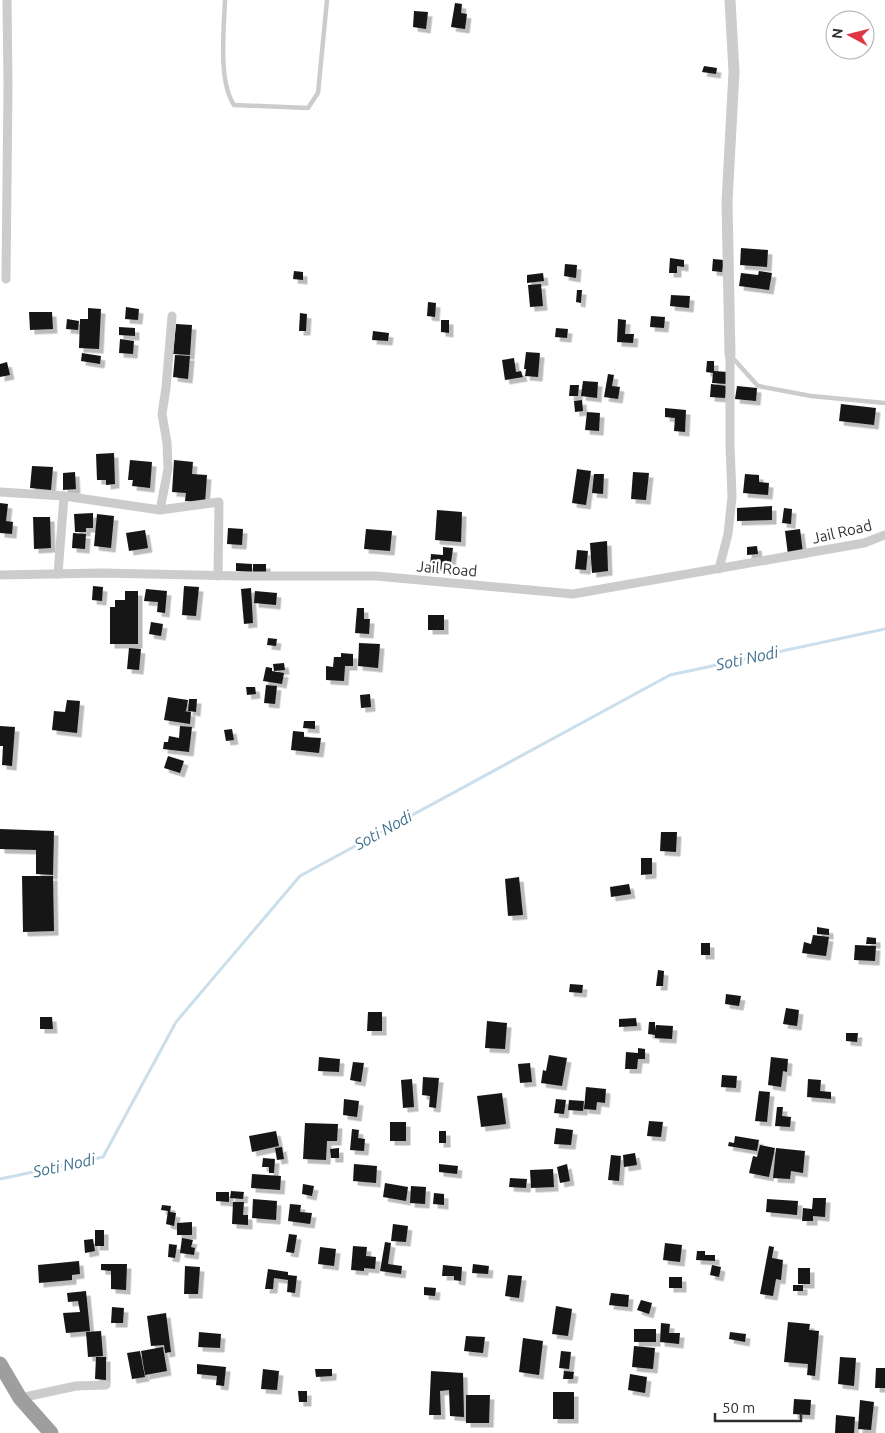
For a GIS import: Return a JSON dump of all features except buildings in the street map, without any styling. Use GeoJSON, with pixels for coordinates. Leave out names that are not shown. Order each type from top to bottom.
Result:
{"type":"FeatureCollection","features":[{"type":"Feature","properties":{"kind":"highway"},"geometry":{"type":"LineString","coordinates":[[0,1364],[20,1398],[51,1433]]}},
{"type":"Feature","properties":{"kind":"street"},"geometry":{"type":"LineString","coordinates":[[6,279],[8,0]]}},
{"type":"Feature","properties":{"kind":"street"},"geometry":{"type":"LineString","coordinates":[[719,569],[728,534],[732,497],[727,202],[734,72],[730,0]]}},
{"type":"Feature","properties":{"kind":"street"},"geometry":{"type":"LineString","coordinates":[[160,510],[168,469],[167,443],[162,414],[172,316]]}},
{"type":"Feature","properties":{"kind":"street"},"geometry":{"type":"LineString","coordinates":[[0,492],[64,496],[160,510],[219,502],[218,576]]}},
{"type":"Feature","properties":{"kind":"street"},"geometry":{"type":"LineString","coordinates":[[58,574],[64,496]]}},
{"type":"Feature","properties":{"kind":"street","name":"Jail Road"},"geometry":{"type":"LineString","coordinates":[[0,575],[102,573],[218,576],[376,576],[574,594],[864,543],[885,535]]}},
{"type":"Feature","properties":{"kind":"street"},"geometry":{"type":"LineString","coordinates":[[20,1398],[76,1386],[106,1385]]}},
{"type":"Feature","properties":{"kind":"lane"},"geometry":{"type":"LineString","coordinates":[[225,0],[224,80],[229,98],[234,105],[308,108],[318,93],[327,0]]}},
{"type":"Feature","properties":{"kind":"lane"},"geometry":{"type":"LineString","coordinates":[[730,356],[758,386],[811,396],[885,403]]}},
{"type":"Feature","properties":{"kind":"waterway","name":"Soti Nodi"},"geometry":{"type":"LineString","coordinates":[[0,1179],[103,1157],[176,1022],[300,876],[670,675],[885,629]]}}]}
